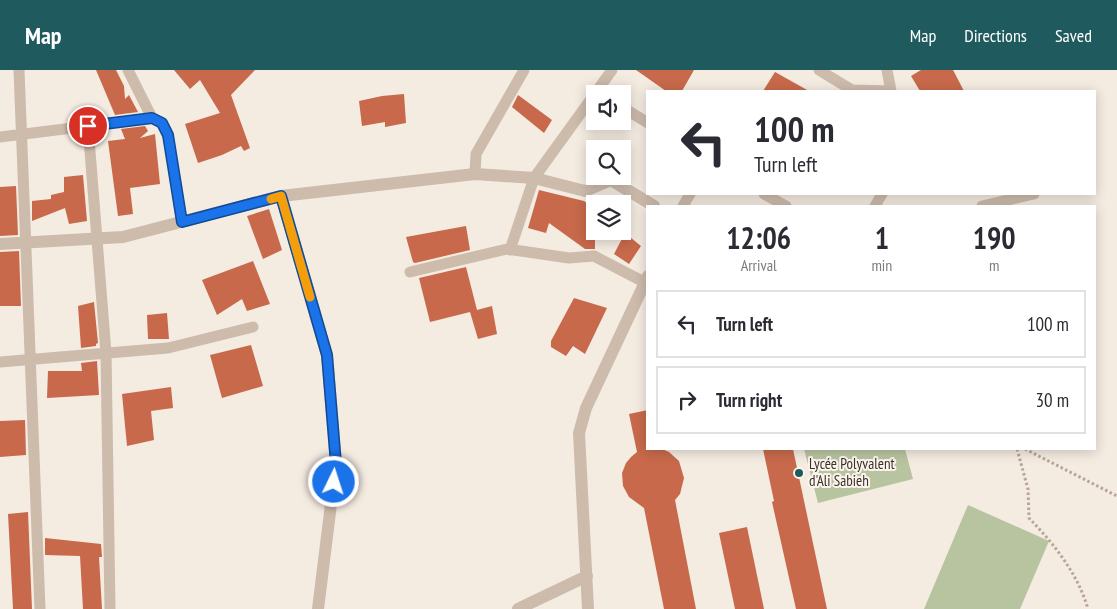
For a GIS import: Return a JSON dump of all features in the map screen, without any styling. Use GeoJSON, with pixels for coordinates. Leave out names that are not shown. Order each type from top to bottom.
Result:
{"type":"FeatureCollection","features":[{"type":"Feature","properties":{"kind":"street"},"geometry":{"type":"LineString","coordinates":[[0,244],[123,237],[281,196],[475,174],[534,178],[585,191],[611,180],[652,205]]}},
{"type":"Feature","properties":{"kind":"street"},"geometry":{"type":"LineString","coordinates":[[281,196],[327,355],[336,464],[318,609]]}},
{"type":"Feature","properties":{"kind":"street"},"geometry":{"type":"LineString","coordinates":[[588,609],[579,433],[586,408],[646,279]]}},
{"type":"Feature","properties":{"kind":"street"},"geometry":{"type":"LineString","coordinates":[[518,609],[587,576]]}},
{"type":"Feature","properties":{"kind":"lane"},"geometry":{"type":"LineString","coordinates":[[19,70],[40,609]]}},
{"type":"Feature","properties":{"kind":"lane"},"geometry":{"type":"LineString","coordinates":[[128,70],[152,118]]}},
{"type":"Feature","properties":{"kind":"lane"},"geometry":{"type":"LineString","coordinates":[[475,174],[476,154],[524,70]]}},
{"type":"Feature","properties":{"kind":"lane"},"geometry":{"type":"LineString","coordinates":[[603,85],[612,70]]}},
{"type":"Feature","properties":{"kind":"lane"},"geometry":{"type":"LineString","coordinates":[[819,70],[852,90]]}},
{"type":"Feature","properties":{"kind":"lane"},"geometry":{"type":"LineString","coordinates":[[887,70],[891,90]]}},
{"type":"Feature","properties":{"kind":"lane"},"geometry":{"type":"LineString","coordinates":[[510,250],[534,178],[586,109]]}},
{"type":"Feature","properties":{"kind":"lane"},"geometry":{"type":"LineString","coordinates":[[631,113],[646,122]]}},
{"type":"Feature","properties":{"kind":"lane"},"geometry":{"type":"LineString","coordinates":[[0,137],[152,118],[162,123],[168,135],[182,222]]}},
{"type":"Feature","properties":{"kind":"lane"},"geometry":{"type":"LineString","coordinates":[[88,126],[106,353],[110,609]]}},
{"type":"Feature","properties":{"kind":"lane"},"geometry":{"type":"LineString","coordinates":[[766,195],[784,205]]}},
{"type":"Feature","properties":{"kind":"lane"},"geometry":{"type":"LineString","coordinates":[[986,205],[1030,195]]}},
{"type":"Feature","properties":{"kind":"lane"},"geometry":{"type":"LineString","coordinates":[[410,272],[510,250],[569,258],[594,256],[646,279]]}},
{"type":"Feature","properties":{"kind":"lane"},"geometry":{"type":"LineString","coordinates":[[0,362],[168,348],[253,327]]}},
{"type":"Feature","properties":{"kind":"path"},"geometry":{"type":"LineString","coordinates":[[1017,450],[1028,489],[1029,518],[1053,543],[1083,592],[1088,609]]}},
{"type":"Feature","properties":{"kind":"path"},"geometry":{"type":"LineString","coordinates":[[1027,450],[1117,496]]}},
{"type":"Feature","properties":{"kind":"green space"},"geometry":{"type":"Polygon","coordinates":[[[804,450],[905,450],[913,479],[818,503],[804,450]]]}},
{"type":"Feature","properties":{"kind":"green space"},"geometry":{"type":"Polygon","coordinates":[[[968,505],[1049,541],[1020,609],[924,609],[968,505]]]}},
{"type":"Feature","properties":{"kind":"building"},"geometry":{"type":"Polygon","coordinates":[[[96,70],[116,70],[124,86],[125,99],[129,95],[138,112],[115,115],[96,70]]]}},
{"type":"Feature","properties":{"kind":"building"},"geometry":{"type":"Polygon","coordinates":[[[174,70],[255,70],[231,95],[250,148],[244,151],[241,146],[198,163],[185,124],[220,113],[200,80],[190,89],[174,70]]]}},
{"type":"Feature","properties":{"kind":"building"},"geometry":{"type":"Polygon","coordinates":[[[636,70],[694,70],[683,90],[665,90],[636,70]]]}},
{"type":"Feature","properties":{"kind":"building"},"geometry":{"type":"Polygon","coordinates":[[[921,70],[953,70],[963,90],[919,90],[911,76],[921,70]]]}},
{"type":"Feature","properties":{"kind":"building"},"geometry":{"type":"Polygon","coordinates":[[[775,72],[807,90],[764,90],[775,72]]]}},
{"type":"Feature","properties":{"kind":"building"},"geometry":{"type":"Polygon","coordinates":[[[404,94],[406,123],[385,127],[385,122],[362,126],[359,101],[404,94]]]}},
{"type":"Feature","properties":{"kind":"building"},"geometry":{"type":"Polygon","coordinates":[[[518,95],[552,120],[544,133],[512,107],[518,95]]]}},
{"type":"Feature","properties":{"kind":"building"},"geometry":{"type":"Polygon","coordinates":[[[145,126],[148,131],[140,138],[155,134],[160,184],[130,188],[133,214],[118,216],[108,141],[125,139],[121,129],[145,126]]]}},
{"type":"Feature","properties":{"kind":"building"},"geometry":{"type":"Polygon","coordinates":[[[83,175],[87,221],[69,224],[65,208],[32,221],[32,201],[51,199],[51,195],[64,192],[64,177],[83,175]]]}},
{"type":"Feature","properties":{"kind":"building"},"geometry":{"type":"Polygon","coordinates":[[[16,186],[18,235],[0,236],[0,187],[16,186]]]}},
{"type":"Feature","properties":{"kind":"building"},"geometry":{"type":"Polygon","coordinates":[[[539,190],[584,201],[586,202],[586,240],[595,240],[595,249],[585,249],[549,223],[546,233],[528,228],[539,190]]]}},
{"type":"Feature","properties":{"kind":"building"},"geometry":{"type":"Polygon","coordinates":[[[269,209],[282,250],[263,259],[247,216],[269,209]]]}},
{"type":"Feature","properties":{"kind":"building"},"geometry":{"type":"Polygon","coordinates":[[[466,226],[470,250],[413,262],[406,237],[466,226]]]}},
{"type":"Feature","properties":{"kind":"building"},"geometry":{"type":"Polygon","coordinates":[[[631,238],[641,246],[629,264],[614,254],[621,240],[631,240],[631,238]]]}},
{"type":"Feature","properties":{"kind":"building"},"geometry":{"type":"Polygon","coordinates":[[[19,251],[21,306],[0,306],[0,252],[19,251]]]}},
{"type":"Feature","properties":{"kind":"building"},"geometry":{"type":"Polygon","coordinates":[[[253,261],[270,304],[247,311],[242,299],[217,315],[202,280],[253,261]]]}},
{"type":"Feature","properties":{"kind":"building"},"geometry":{"type":"Polygon","coordinates":[[[466,267],[477,310],[492,306],[497,334],[478,339],[470,312],[430,322],[419,278],[466,267]]]}},
{"type":"Feature","properties":{"kind":"building"},"geometry":{"type":"Polygon","coordinates":[[[574,298],[607,308],[585,354],[573,346],[566,356],[551,347],[551,341],[574,298]]]}},
{"type":"Feature","properties":{"kind":"building"},"geometry":{"type":"Polygon","coordinates":[[[94,302],[98,343],[96,346],[81,348],[78,306],[94,302]]]}},
{"type":"Feature","properties":{"kind":"building"},"geometry":{"type":"Polygon","coordinates":[[[167,313],[169,339],[148,339],[147,315],[167,313]]]}},
{"type":"Feature","properties":{"kind":"building"},"geometry":{"type":"Polygon","coordinates":[[[251,345],[263,386],[222,398],[210,355],[251,345]]]}},
{"type":"Feature","properties":{"kind":"building"},"geometry":{"type":"Polygon","coordinates":[[[97,361],[99,395],[47,398],[48,371],[82,371],[81,363],[97,361]]]}},
{"type":"Feature","properties":{"kind":"building"},"geometry":{"type":"Polygon","coordinates":[[[171,387],[173,408],[151,411],[154,440],[127,446],[122,394],[171,387]]]}},
{"type":"Feature","properties":{"kind":"building"},"geometry":{"type":"Polygon","coordinates":[[[646,410],[646,450],[664,450],[679,461],[684,478],[680,494],[675,500],[696,609],[664,609],[644,508],[629,497],[623,486],[622,473],[626,463],[637,452],[629,414],[646,410]]]}},
{"type":"Feature","properties":{"kind":"building"},"geometry":{"type":"Polygon","coordinates":[[[25,420],[26,455],[0,457],[0,421],[25,420]]]}},
{"type":"Feature","properties":{"kind":"building"},"geometry":{"type":"Polygon","coordinates":[[[763,450],[793,450],[827,609],[796,609],[772,502],[774,501],[763,450]]]}},
{"type":"Feature","properties":{"kind":"building"},"geometry":{"type":"Polygon","coordinates":[[[28,512],[32,609],[13,609],[8,514],[28,512]]]}},
{"type":"Feature","properties":{"kind":"building"},"geometry":{"type":"Polygon","coordinates":[[[747,527],[764,609],[735,609],[719,533],[747,527]]]}},
{"type":"Feature","properties":{"kind":"building"},"geometry":{"type":"Polygon","coordinates":[[[45,538],[101,544],[102,557],[99,557],[102,609],[83,609],[80,556],[45,555],[45,538]]]}},
{"type":"Feature","properties":{"kind":"slow traffic"},"geometry":{"type":"LineString","coordinates":[[271,199],[281,196],[310,297]]}},
{"type":"Feature","properties":{"kind":"place","name":"Lycée Polyvalent d'Ali Sabieh"},"geometry":{"type":"Point","coordinates":[799,473]}},
{"type":"Feature","properties":{"kind":"route"},"geometry":{"type":"LineString","coordinates":[[88,126],[152,118],[162,123],[168,135],[182,222],[281,196],[327,355],[336,464],[334,482]]}}]}
